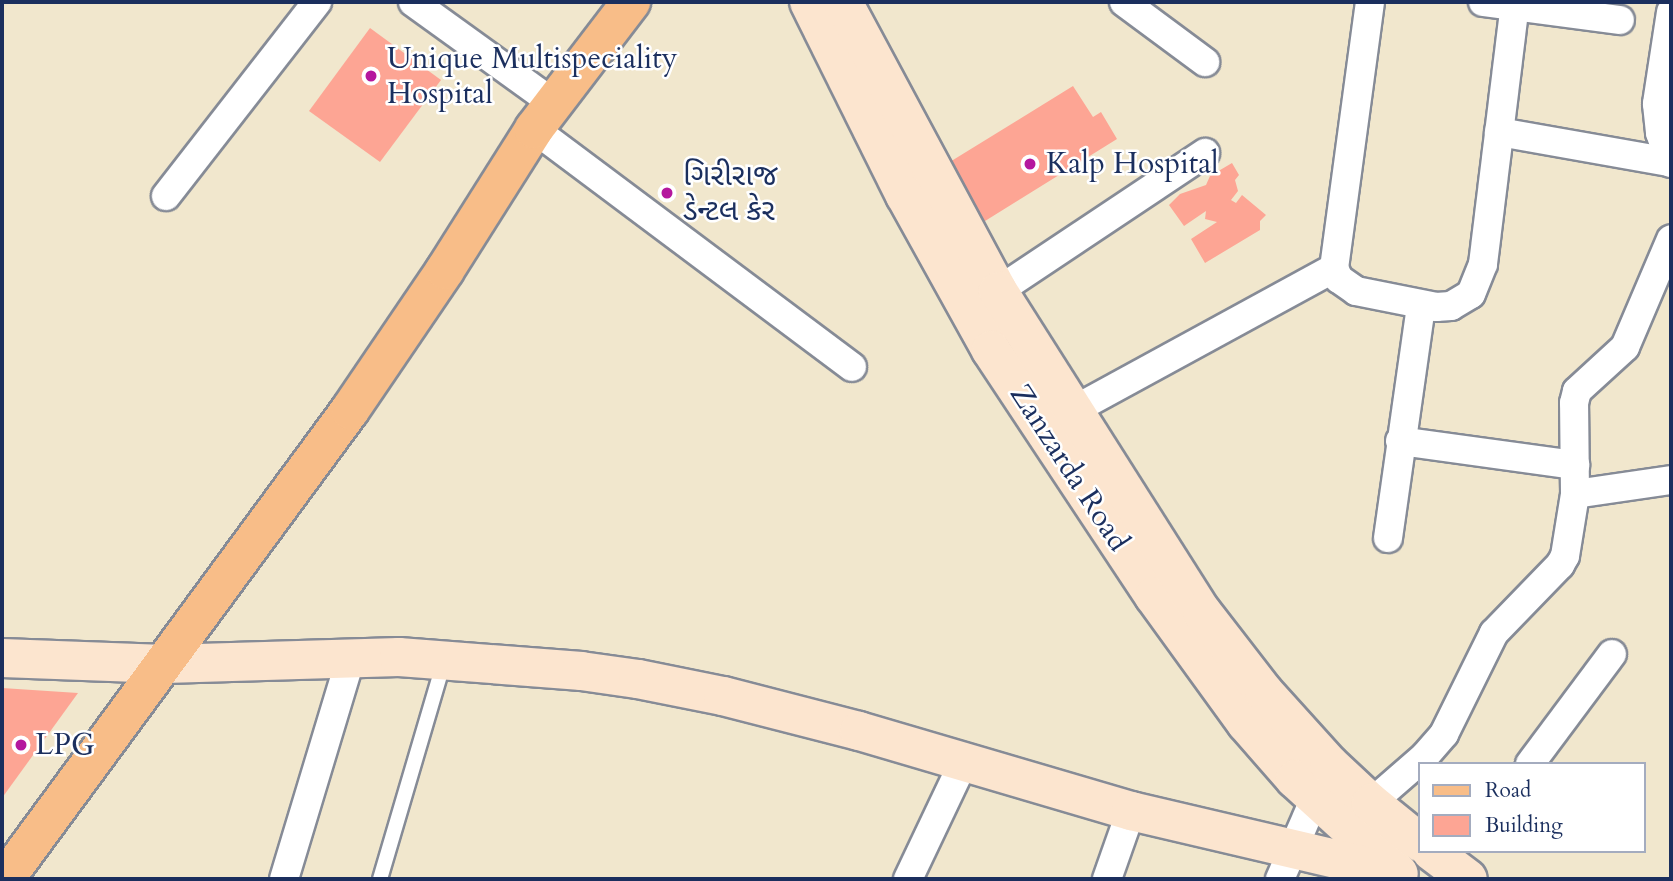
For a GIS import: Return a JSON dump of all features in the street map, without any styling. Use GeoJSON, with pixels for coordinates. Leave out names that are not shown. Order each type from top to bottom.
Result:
{"type":"FeatureCollection","features":[{"type":"Feature","properties":{"kind":"main road"},"geometry":{"type":"LineString","coordinates":[[5,879],[350,410],[543,116],[631,2]]}},
{"type":"Feature","properties":{"kind":"main road","name":"Zanzarda Road"},"geometry":{"type":"LineString","coordinates":[[809,2],[905,195],[984,300],[991,350],[1154,596],[1246,723],[1315,798],[1402,876]]}},
{"type":"Feature","properties":{"kind":"main road"},"geometry":{"type":"LineString","coordinates":[[854,6],[984,300],[1072,411],[1202,612],[1264,692],[1329,764],[1418,841]]}},
{"type":"Feature","properties":{"kind":"main road"},"geometry":{"type":"LineString","coordinates":[[2,658],[165,664],[399,657],[581,671],[638,679],[777,710],[1131,811],[1285,865],[1402,876]]}},
{"type":"Feature","properties":{"kind":"street"},"geometry":{"type":"LineString","coordinates":[[166,196],[317,2]]}},
{"type":"Feature","properties":{"kind":"street"},"geometry":{"type":"LineString","coordinates":[[413,2],[543,116],[852,367]]}},
{"type":"Feature","properties":{"kind":"street"},"geometry":{"type":"LineString","coordinates":[[1124,2],[1205,62]]}},
{"type":"Feature","properties":{"kind":"street"},"geometry":{"type":"LineString","coordinates":[[1370,2],[1334,268],[1339,279],[1356,291],[1421,305],[1451,306],[1463,302],[1478,282],[1515,4]]}},
{"type":"Feature","properties":{"kind":"street"},"geometry":{"type":"LineString","coordinates":[[1483,2],[1515,4],[1620,20]]}},
{"type":"Feature","properties":{"kind":"street"},"geometry":{"type":"LineString","coordinates":[[1671,12],[1657,104],[1660,133],[1671,162]]}},
{"type":"Feature","properties":{"kind":"street"},"geometry":{"type":"LineString","coordinates":[[1499,132],[1671,162]]}},
{"type":"Feature","properties":{"kind":"street"},"geometry":{"type":"LineString","coordinates":[[984,300],[1205,153]]}},
{"type":"Feature","properties":{"kind":"street"},"geometry":{"type":"LineString","coordinates":[[1418,762],[1444,734],[1494,633],[1554,573],[1565,556],[1574,498],[1574,403],[1577,391],[1625,347],[1671,239]]}},
{"type":"Feature","properties":{"kind":"street"},"geometry":{"type":"LineString","coordinates":[[1072,411],[1334,268]]}},
{"type":"Feature","properties":{"kind":"street"},"geometry":{"type":"LineString","coordinates":[[1388,538],[1421,305]]}},
{"type":"Feature","properties":{"kind":"street"},"geometry":{"type":"LineString","coordinates":[[1401,442],[1575,465]]}},
{"type":"Feature","properties":{"kind":"street"},"geometry":{"type":"LineString","coordinates":[[1574,498],[1671,480]]}},
{"type":"Feature","properties":{"kind":"street"},"geometry":{"type":"LineString","coordinates":[[1531,762],[1612,654]]}},
{"type":"Feature","properties":{"kind":"street"},"geometry":{"type":"LineString","coordinates":[[284,879],[350,660]]}},
{"type":"Feature","properties":{"kind":"street"},"geometry":{"type":"LineString","coordinates":[[1371,803],[1418,762]]}},
{"type":"Feature","properties":{"kind":"street"},"geometry":{"type":"LineString","coordinates":[[908,879],[963,763]]}},
{"type":"Feature","properties":{"kind":"street"},"geometry":{"type":"LineString","coordinates":[[1285,865],[1315,798]]}},
{"type":"Feature","properties":{"kind":"street"},"geometry":{"type":"LineString","coordinates":[[1107,879],[1131,811]]}},
{"type":"Feature","properties":{"kind":"lane"},"geometry":{"type":"LineString","coordinates":[[380,879],[444,661]]}},
{"type":"Feature","properties":{"kind":"building"},"geometry":{"type":"Polygon","coordinates":[[[370,28],[441,80],[380,162],[309,111],[370,28]]]}},
{"type":"Feature","properties":{"kind":"building"},"geometry":{"type":"Polygon","coordinates":[[[1073,86],[1093,117],[1101,112],[1117,139],[977,226],[940,168],[1073,86]]]}},
{"type":"Feature","properties":{"kind":"building"},"geometry":{"type":"Polygon","coordinates":[[[1232,163],[1239,175],[1235,180],[1238,191],[1231,200],[1236,203],[1242,195],[1266,215],[1260,221],[1260,230],[1205,263],[1191,239],[1217,222],[1205,219],[1206,211],[1184,226],[1169,205],[1180,194],[1206,185],[1210,176],[1232,163]]]}},
{"type":"Feature","properties":{"kind":"building","name":"LPG"},"geometry":{"type":"Polygon","coordinates":[[[2,688],[78,693],[2,798],[2,688]]]}},
{"type":"Feature","properties":{"kind":"place","name":"Unique Multispeciality Hospital"},"geometry":{"type":"Point","coordinates":[371,76]}},
{"type":"Feature","properties":{"kind":"place","name":"Kalp Hospital"},"geometry":{"type":"Point","coordinates":[1030,164]}},
{"type":"Feature","properties":{"kind":"place","name":"ગિરીરાજ ડેન્ટલ કેર"},"geometry":{"type":"Point","coordinates":[667,193]}},
{"type":"Feature","properties":{"kind":"place","name":"LPG"},"geometry":{"type":"Point","coordinates":[21,745]}}]}
